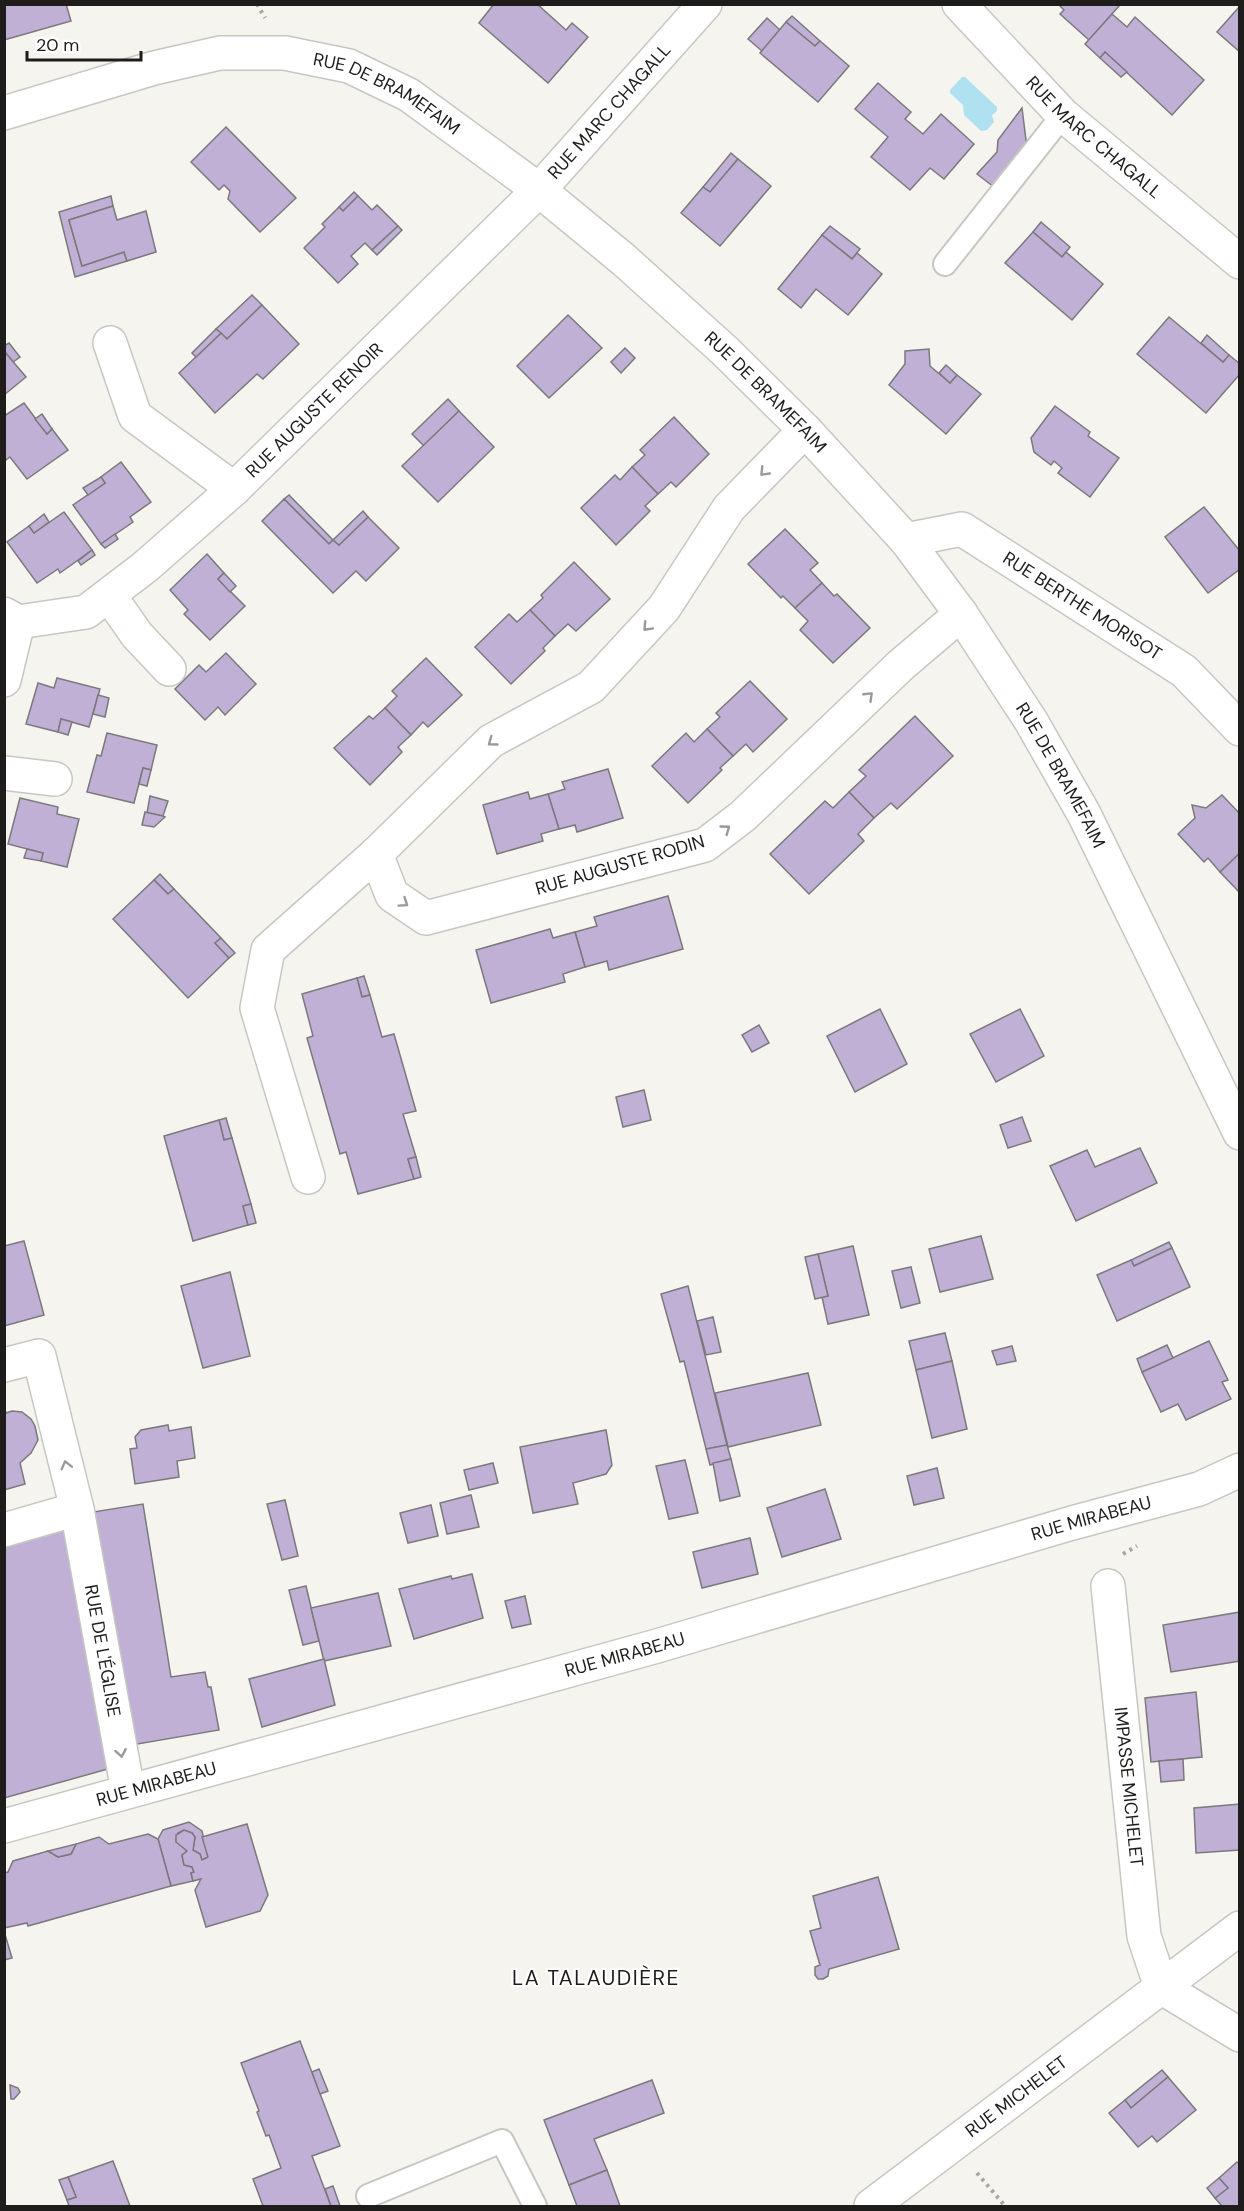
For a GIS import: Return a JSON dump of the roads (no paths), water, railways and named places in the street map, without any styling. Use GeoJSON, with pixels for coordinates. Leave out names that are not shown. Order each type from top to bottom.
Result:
{"type":"FeatureCollection","features":[{"type":"Feature","properties":{"kind":"street","name":"RUE MARC CHAGALL"},"geometry":{"type":"LineString","coordinates":[[539,190],[705,4]]}},
{"type":"Feature","properties":{"kind":"street","name":"RUE MARC CHAGALL"},"geometry":{"type":"LineString","coordinates":[[959,4],[1063,116],[1239,262]]}},
{"type":"Feature","properties":{"kind":"street","name":"RUE DE BRAMEFAIM"},"geometry":{"type":"LineString","coordinates":[[4,113],[154,68],[220,53],[285,53],[348,66],[409,95],[539,190],[624,260],[725,351],[805,430],[906,540],[961,614],[1031,721],[1084,814],[1239,1133]]}},
{"type":"Feature","properties":{"kind":"street","name":"RUE AUGUSTE RENOIR"},"geometry":{"type":"LineString","coordinates":[[110,343],[135,416],[234,489],[539,190]]}},
{"type":"Feature","properties":{"kind":"street"},"geometry":{"type":"LineString","coordinates":[[308,1177],[257,1008],[268,950],[376,854],[491,741],[591,687],[664,608],[729,508],[805,430]]}},
{"type":"Feature","properties":{"kind":"street"},"geometry":{"type":"LineString","coordinates":[[4,680],[11,618],[86,612],[145,567],[234,489]]}},
{"type":"Feature","properties":{"kind":"street","name":"RUE BERTHE MORISOT"},"geometry":{"type":"LineString","coordinates":[[906,540],[962,529],[1184,671],[1239,729]]}},
{"type":"Feature","properties":{"kind":"street"},"geometry":{"type":"LineString","coordinates":[[109,595],[137,635],[169,669]]}},
{"type":"Feature","properties":{"kind":"street","name":"RUE AUGUSTE RODIN"},"geometry":{"type":"LineString","coordinates":[[376,854],[392,894],[426,918],[705,844],[744,816],[901,665],[961,614]]}},
{"type":"Feature","properties":{"kind":"street"},"geometry":{"type":"LineString","coordinates":[[4,773],[55,779]]}},
{"type":"Feature","properties":{"kind":"street","name":"RUE DE L'ÉGLISE"},"geometry":{"type":"LineString","coordinates":[[4,1365],[39,1356],[77,1509],[128,1791]]}},
{"type":"Feature","properties":{"kind":"street","name":"RUE MIRABEAU"},"geometry":{"type":"LineString","coordinates":[[4,1826],[657,1646],[1072,1523],[1199,1489],[1239,1470]]}},
{"type":"Feature","properties":{"kind":"street"},"geometry":{"type":"LineString","coordinates":[[4,1530],[77,1509]]}},
{"type":"Feature","properties":{"kind":"street","name":"IMPASSE MICHELET"},"geometry":{"type":"LineString","coordinates":[[1108,1586],[1144,1936],[1161,1987]]}},
{"type":"Feature","properties":{"kind":"street","name":"RUE MICHELET"},"geometry":{"type":"LineString","coordinates":[[871,2206],[1239,1928]]}},
{"type":"Feature","properties":{"kind":"street"},"geometry":{"type":"LineString","coordinates":[[1161,1987],[1239,2035]]}},
{"type":"Feature","properties":{"kind":"lane"},"geometry":{"type":"LineString","coordinates":[[945,264],[1063,116]]}},
{"type":"Feature","properties":{"kind":"lane"},"geometry":{"type":"LineString","coordinates":[[368,2196],[502,2141],[535,2206]]}},
{"type":"Feature","properties":{"kind":"water"},"geometry":{"type":"Polygon","coordinates":[[[962,77],[965,77],[997,107],[997,111],[992,115],[994,122],[987,130],[981,131],[964,115],[963,105],[950,93],[962,77]]]}},
{"type":"Feature","properties":{"kind":"district","name":"LA TALAUDIÈRE"},"geometry":{"type":"Point","coordinates":[596,1978]}}]}
